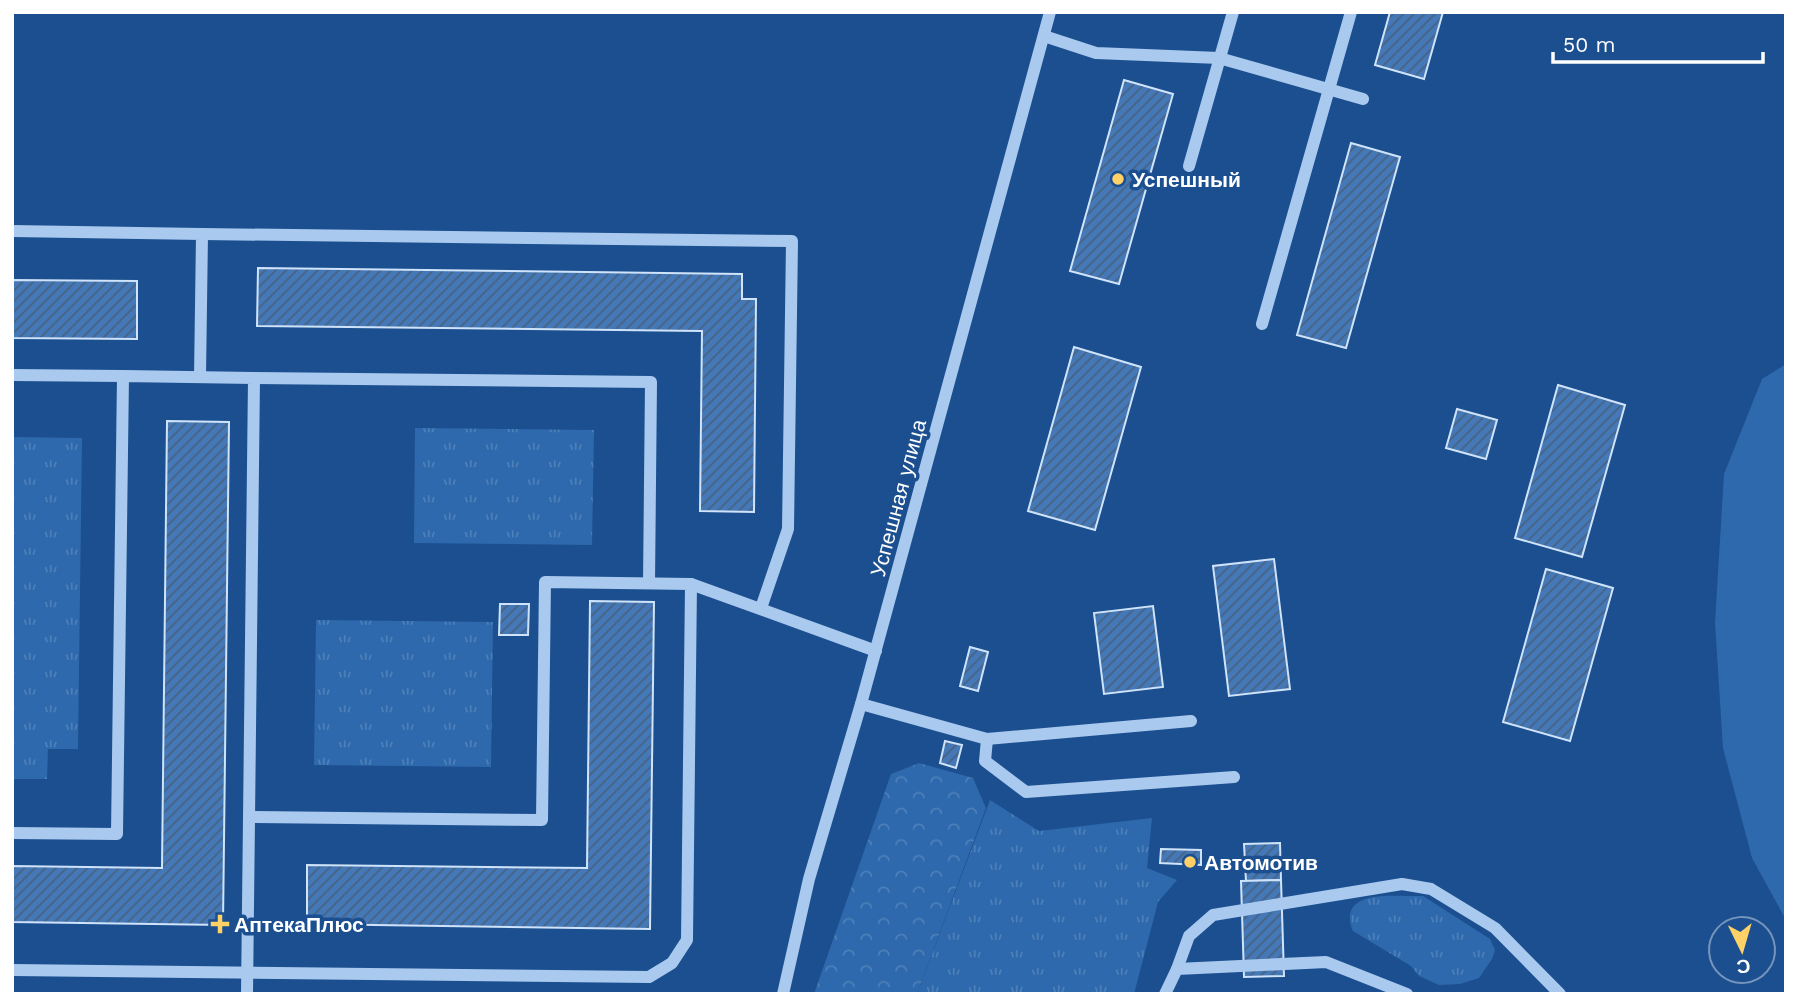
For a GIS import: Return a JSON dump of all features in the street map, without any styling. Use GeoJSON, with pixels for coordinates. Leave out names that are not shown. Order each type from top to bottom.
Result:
{"type":"FeatureCollection","features":[{"type":"Feature","properties":{"kind":"street","name":"Успешная улица"},"geometry":{"type":"LineString","coordinates":[[783,994],[809,879],[861,704],[1050,12]]}},
{"type":"Feature","properties":{"kind":"street"},"geometry":{"type":"LineString","coordinates":[[1189,166],[1233,12]]}},
{"type":"Feature","properties":{"kind":"street"},"geometry":{"type":"LineString","coordinates":[[1262,324],[1351,12]]}},
{"type":"Feature","properties":{"kind":"street"},"geometry":{"type":"LineString","coordinates":[[1044,36],[1096,53],[1219,58],[1363,99]]}},
{"type":"Feature","properties":{"kind":"street"},"geometry":{"type":"LineString","coordinates":[[12,231],[792,241],[788,529],[761,608]]}},
{"type":"Feature","properties":{"kind":"street"},"geometry":{"type":"LineString","coordinates":[[200,377],[202,233]]}},
{"type":"Feature","properties":{"kind":"street"},"geometry":{"type":"LineString","coordinates":[[12,375],[651,382],[649,583]]}},
{"type":"Feature","properties":{"kind":"street"},"geometry":{"type":"LineString","coordinates":[[12,833],[117,834],[122,376]]}},
{"type":"Feature","properties":{"kind":"street"},"geometry":{"type":"LineString","coordinates":[[247,994],[254,378]]}},
{"type":"Feature","properties":{"kind":"street"},"geometry":{"type":"LineString","coordinates":[[249,817],[542,820],[545,582],[691,583],[876,650]]}},
{"type":"Feature","properties":{"kind":"street"},"geometry":{"type":"LineString","coordinates":[[12,970],[649,977],[672,964],[687,940],[691,583]]}},
{"type":"Feature","properties":{"kind":"street"},"geometry":{"type":"LineString","coordinates":[[861,704],[987,738],[1191,721]]}},
{"type":"Feature","properties":{"kind":"street"},"geometry":{"type":"LineString","coordinates":[[987,738],[985,761],[1026,792],[1234,777]]}},
{"type":"Feature","properties":{"kind":"street"},"geometry":{"type":"LineString","coordinates":[[1165,994],[1189,936],[1213,915],[1402,884],[1431,889],[1495,928],[1560,994]]}},
{"type":"Feature","properties":{"kind":"street"},"geometry":{"type":"LineString","coordinates":[[1177,969],[1326,962],[1407,994]]}},
{"type":"Feature","properties":{"kind":"green space"},"geometry":{"type":"Polygon","coordinates":[[[1786,364],[1786,920],[1752,858],[1723,748],[1715,623],[1724,474],[1762,379],[1786,364]]]}},
{"type":"Feature","properties":{"kind":"green space"},"geometry":{"type":"Polygon","coordinates":[[[415,428],[594,430],[592,545],[414,543],[415,428]]]}},
{"type":"Feature","properties":{"kind":"green space"},"geometry":{"type":"Polygon","coordinates":[[[12,437],[82,438],[78,749],[48,749],[47,779],[12,779],[12,437]]]}},
{"type":"Feature","properties":{"kind":"green space"},"geometry":{"type":"Polygon","coordinates":[[[316,620],[493,622],[491,767],[314,765],[316,620]]]}},
{"type":"Feature","properties":{"kind":"green space"},"geometry":{"type":"Polygon","coordinates":[[[919,763],[973,778],[986,808],[917,994],[814,994],[891,774],[919,763]]]}},
{"type":"Feature","properties":{"kind":"green space"},"geometry":{"type":"Polygon","coordinates":[[[990,800],[1039,831],[1152,818],[1147,868],[1177,880],[1158,902],[1134,994],[917,994],[990,800]]]}},
{"type":"Feature","properties":{"kind":"green space"},"geometry":{"type":"Polygon","coordinates":[[[1423,896],[1490,939],[1495,950],[1479,978],[1460,984],[1439,985],[1419,976],[1411,966],[1353,931],[1350,917],[1353,907],[1361,901],[1372,897],[1423,896]]]}},
{"type":"Feature","properties":{"kind":"building"},"geometry":{"type":"Polygon","coordinates":[[[1390,12],[1443,12],[1424,79],[1375,65],[1390,12]]]}},
{"type":"Feature","properties":{"kind":"building"},"geometry":{"type":"Polygon","coordinates":[[[1124,80],[1173,94],[1119,284],[1070,271],[1124,80]]]}},
{"type":"Feature","properties":{"kind":"building"},"geometry":{"type":"Polygon","coordinates":[[[1351,143],[1400,157],[1346,348],[1297,335],[1351,143]]]}},
{"type":"Feature","properties":{"kind":"building"},"geometry":{"type":"Polygon","coordinates":[[[258,268],[742,274],[742,299],[756,299],[754,512],[700,511],[702,331],[257,326],[258,268]]]}},
{"type":"Feature","properties":{"kind":"building"},"geometry":{"type":"Polygon","coordinates":[[[12,280],[137,281],[137,339],[12,338],[12,280]]]}},
{"type":"Feature","properties":{"kind":"building"},"geometry":{"type":"Polygon","coordinates":[[[1074,347],[1141,367],[1095,530],[1028,511],[1074,347]]]}},
{"type":"Feature","properties":{"kind":"building"},"geometry":{"type":"Polygon","coordinates":[[[1558,385],[1625,405],[1582,557],[1515,538],[1558,385]]]}},
{"type":"Feature","properties":{"kind":"building"},"geometry":{"type":"Polygon","coordinates":[[[1457,409],[1497,420],[1486,459],[1446,448],[1457,409]]]}},
{"type":"Feature","properties":{"kind":"building"},"geometry":{"type":"Polygon","coordinates":[[[167,421],[229,422],[223,925],[12,922],[12,866],[162,868],[167,421]]]}},
{"type":"Feature","properties":{"kind":"building"},"geometry":{"type":"Polygon","coordinates":[[[1274,559],[1290,689],[1229,696],[1213,566],[1274,559]]]}},
{"type":"Feature","properties":{"kind":"building"},"geometry":{"type":"Polygon","coordinates":[[[1546,569],[1613,588],[1570,741],[1503,722],[1546,569]]]}},
{"type":"Feature","properties":{"kind":"building"},"geometry":{"type":"Polygon","coordinates":[[[590,601],[654,602],[650,929],[307,924],[307,865],[587,868],[590,601]]]}},
{"type":"Feature","properties":{"kind":"building"},"geometry":{"type":"Polygon","coordinates":[[[500,604],[529,604],[528,635],[499,635],[500,604]]]}},
{"type":"Feature","properties":{"kind":"building"},"geometry":{"type":"Polygon","coordinates":[[[1153,606],[1163,687],[1104,694],[1094,613],[1153,606]]]}},
{"type":"Feature","properties":{"kind":"building"},"geometry":{"type":"Polygon","coordinates":[[[970,647],[988,652],[978,691],[960,686],[970,647]]]}},
{"type":"Feature","properties":{"kind":"building"},"geometry":{"type":"Polygon","coordinates":[[[945,741],[962,745],[956,768],[940,763],[945,741]]]}},
{"type":"Feature","properties":{"kind":"building"},"geometry":{"type":"Polygon","coordinates":[[[1280,843],[1281,880],[1246,881],[1244,844],[1280,843]]]}},
{"type":"Feature","properties":{"kind":"building"},"geometry":{"type":"Polygon","coordinates":[[[1161,849],[1201,850],[1201,865],[1160,863],[1161,849]]]}},
{"type":"Feature","properties":{"kind":"building"},"geometry":{"type":"Polygon","coordinates":[[[1281,880],[1284,976],[1244,977],[1241,881],[1281,880]]]}},
{"type":"Feature","properties":{"kind":"place","name":"Успешный"},"geometry":{"type":"Point","coordinates":[1118,179]}},
{"type":"Feature","properties":{"kind":"place","name":"Автомотив"},"geometry":{"type":"Point","coordinates":[1190,862]}},
{"type":"Feature","properties":{"kind":"place","name":"АптекаПлюс"},"geometry":{"type":"Point","coordinates":[220,924]}}]}
